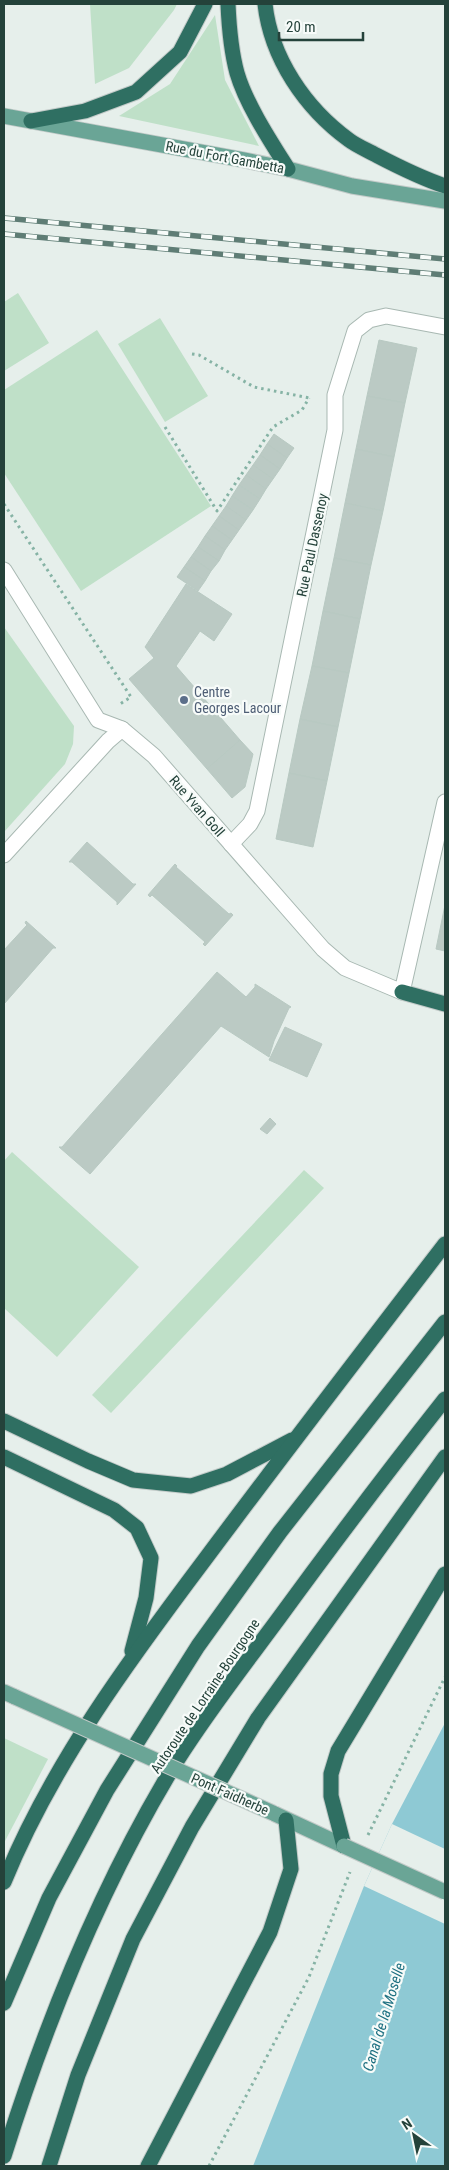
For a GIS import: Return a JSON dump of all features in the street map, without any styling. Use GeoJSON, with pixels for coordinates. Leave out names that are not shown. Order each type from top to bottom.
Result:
{"type":"FeatureCollection","features":[{"type":"Feature","properties":{"kind":"highway"},"geometry":{"type":"LineString","coordinates":[[31,121],[86,111],[136,92],[180,52],[204,4]]}},
{"type":"Feature","properties":{"kind":"highway"},"geometry":{"type":"LineString","coordinates":[[228,4],[229,27],[238,74],[261,126],[288,169]]}},
{"type":"Feature","properties":{"kind":"highway"},"geometry":{"type":"LineString","coordinates":[[265,4],[278,53],[308,103],[349,141],[416,176],[445,186]]}},
{"type":"Feature","properties":{"kind":"highway"},"geometry":{"type":"LineString","coordinates":[[402,992],[445,1004]]}},
{"type":"Feature","properties":{"kind":"highway"},"geometry":{"type":"LineString","coordinates":[[4,1882],[48,1790],[130,1660],[296,1438],[445,1244]]}},
{"type":"Feature","properties":{"kind":"highway"},"geometry":{"type":"LineString","coordinates":[[4,2003],[49,1898],[107,1790],[198,1646],[280,1532],[445,1322]]}},
{"type":"Feature","properties":{"kind":"highway","name":"Autoroute de Lorraine-Bourgogne"},"geometry":{"type":"LineString","coordinates":[[4,2156],[64,1984],[129,1848],[179,1758],[225,1691],[377,1485],[445,1399]]}},
{"type":"Feature","properties":{"kind":"highway"},"geometry":{"type":"LineString","coordinates":[[4,1421],[88,1461],[134,1480],[190,1486],[227,1474],[296,1438]]}},
{"type":"Feature","properties":{"kind":"highway"},"geometry":{"type":"LineString","coordinates":[[4,1457],[114,1510],[136,1528],[151,1558],[146,1598],[130,1660]]}},
{"type":"Feature","properties":{"kind":"highway"},"geometry":{"type":"LineString","coordinates":[[48,2166],[78,2075],[133,1939],[192,1827],[258,1718],[445,1457]]}},
{"type":"Feature","properties":{"kind":"highway"},"geometry":{"type":"LineString","coordinates":[[344,1846],[331,1796],[331,1774],[338,1751],[445,1574]]}},
{"type":"Feature","properties":{"kind":"highway"},"geometry":{"type":"LineString","coordinates":[[148,2166],[270,1932],[291,1869],[280,1817]]}},
{"type":"Feature","properties":{"kind":"main road","name":"Rue du Fort Gambetta"},"geometry":{"type":"LineString","coordinates":[[4,116],[288,169],[352,186],[445,201]]}},
{"type":"Feature","properties":{"kind":"main road","name":"Pont Faidherbe"},"geometry":{"type":"LineString","coordinates":[[9,1694],[445,1892]]}},
{"type":"Feature","properties":{"kind":"street","name":"Rue Paul Dassenoy"},"geometry":{"type":"LineString","coordinates":[[231,844],[250,824],[257,811],[335,430],[336,395],[355,331],[369,320],[386,316],[445,327]]}},
{"type":"Feature","properties":{"kind":"street"},"geometry":{"type":"LineString","coordinates":[[4,570],[98,720],[122,728],[4,855]]}},
{"type":"Feature","properties":{"kind":"street","name":"Rue Yvan Goll"},"geometry":{"type":"LineString","coordinates":[[122,728],[154,756],[323,949],[345,968],[402,992]]}},
{"type":"Feature","properties":{"kind":"street"},"geometry":{"type":"LineString","coordinates":[[402,992],[445,802]]}},
{"type":"Feature","properties":{"kind":"path"},"geometry":{"type":"LineString","coordinates":[[192,354],[254,386],[309,398],[336,395]]}},
{"type":"Feature","properties":{"kind":"path"},"geometry":{"type":"LineString","coordinates":[[165,427],[218,511],[273,427],[302,410],[309,398]]}},
{"type":"Feature","properties":{"kind":"path"},"geometry":{"type":"LineString","coordinates":[[4,504],[131,697],[98,720]]}},
{"type":"Feature","properties":{"kind":"path"},"geometry":{"type":"LineString","coordinates":[[368,1836],[445,1677]]}},
{"type":"Feature","properties":{"kind":"path"},"geometry":{"type":"LineString","coordinates":[[209,2166],[309,1977],[350,1872]]}},
{"type":"Feature","properties":{"kind":"green space"},"geometry":{"type":"Polygon","coordinates":[[[90,4],[177,4],[129,68],[95,84],[90,4]]]}},
{"type":"Feature","properties":{"kind":"green space"},"geometry":{"type":"Polygon","coordinates":[[[215,15],[225,80],[259,146],[119,116],[170,84],[215,15]]]}},
{"type":"Feature","properties":{"kind":"green space"},"geometry":{"type":"Polygon","coordinates":[[[18,293],[49,343],[4,371],[4,302],[18,293]]]}},
{"type":"Feature","properties":{"kind":"green space"},"geometry":{"type":"Polygon","coordinates":[[[160,318],[208,396],[165,422],[118,344],[160,318]]]}},
{"type":"Feature","properties":{"kind":"green space"},"geometry":{"type":"Polygon","coordinates":[[[97,330],[211,506],[81,591],[4,473],[4,390],[97,330]]]}},
{"type":"Feature","properties":{"kind":"green space"},"geometry":{"type":"Polygon","coordinates":[[[4,627],[74,726],[73,744],[65,764],[4,832],[4,627]]]}},
{"type":"Feature","properties":{"kind":"green space"},"geometry":{"type":"Polygon","coordinates":[[[12,1152],[139,1267],[57,1357],[4,1308],[4,1161],[12,1152]]]}},
{"type":"Feature","properties":{"kind":"green space"},"geometry":{"type":"Polygon","coordinates":[[[304,1170],[324,1188],[111,1413],[92,1395],[304,1170]]]}},
{"type":"Feature","properties":{"kind":"green space"},"geometry":{"type":"Polygon","coordinates":[[[4,1738],[48,1759],[4,1843],[4,1738]]]}},
{"type":"Feature","properties":{"kind":"water","name":"Canal de la Moselle"},"geometry":{"type":"Polygon","coordinates":[[[445,1723],[445,2166],[253,2166],[364,1886],[392,1824],[445,1723]]]}},
{"type":"Feature","properties":{"kind":"pier"},"geometry":{"type":"Polygon","coordinates":[[[392,1824],[445,1849],[445,1924],[364,1886],[392,1824]]]}},
{"type":"Feature","properties":{"kind":"building"},"geometry":{"type":"Polygon","coordinates":[[[379,340],[417,348],[405,403],[367,396],[379,340]]]}},
{"type":"Feature","properties":{"kind":"building"},"geometry":{"type":"Polygon","coordinates":[[[367,396],[405,403],[394,457],[356,449],[367,396]]]}},
{"type":"Feature","properties":{"kind":"building"},"geometry":{"type":"Polygon","coordinates":[[[274,434],[294,448],[287,458],[267,444],[274,434]]]}},
{"type":"Feature","properties":{"kind":"building"},"geometry":{"type":"Polygon","coordinates":[[[267,444],[287,458],[280,469],[260,455],[267,444]]]}},
{"type":"Feature","properties":{"kind":"building"},"geometry":{"type":"Polygon","coordinates":[[[356,449],[394,457],[383,511],[345,503],[356,449]]]}},
{"type":"Feature","properties":{"kind":"building"},"geometry":{"type":"Polygon","coordinates":[[[260,455],[280,469],[273,479],[253,465],[260,455]]]}},
{"type":"Feature","properties":{"kind":"building"},"geometry":{"type":"Polygon","coordinates":[[[253,465],[273,479],[266,489],[246,475],[253,465]]]}},
{"type":"Feature","properties":{"kind":"building"},"geometry":{"type":"Polygon","coordinates":[[[246,475],[266,489],[260,499],[239,485],[246,475]]]}},
{"type":"Feature","properties":{"kind":"building"},"geometry":{"type":"Polygon","coordinates":[[[239,485],[260,499],[253,510],[232,496],[239,485]]]}},
{"type":"Feature","properties":{"kind":"building"},"geometry":{"type":"Polygon","coordinates":[[[232,496],[253,510],[246,520],[226,506],[232,496]]]}},
{"type":"Feature","properties":{"kind":"building"},"geometry":{"type":"Polygon","coordinates":[[[345,503],[383,511],[371,565],[334,558],[345,503]]]}},
{"type":"Feature","properties":{"kind":"building"},"geometry":{"type":"Polygon","coordinates":[[[226,506],[246,520],[239,530],[219,516],[226,506]]]}},
{"type":"Feature","properties":{"kind":"building"},"geometry":{"type":"Polygon","coordinates":[[[219,516],[239,530],[232,540],[212,526],[219,516]]]}},
{"type":"Feature","properties":{"kind":"building"},"geometry":{"type":"Polygon","coordinates":[[[212,526],[232,540],[225,550],[205,536],[212,526]]]}},
{"type":"Feature","properties":{"kind":"building"},"geometry":{"type":"Polygon","coordinates":[[[205,536],[225,550],[219,561],[198,547],[205,536]]]}},
{"type":"Feature","properties":{"kind":"building"},"geometry":{"type":"Polygon","coordinates":[[[198,547],[219,561],[211,571],[191,557],[198,547]]]}},
{"type":"Feature","properties":{"kind":"building"},"geometry":{"type":"Polygon","coordinates":[[[191,557],[211,571],[205,581],[184,567],[191,557]]]}},
{"type":"Feature","properties":{"kind":"building"},"geometry":{"type":"Polygon","coordinates":[[[334,558],[371,565],[360,619],[323,611],[334,558]]]}},
{"type":"Feature","properties":{"kind":"building"},"geometry":{"type":"Polygon","coordinates":[[[184,567],[205,581],[198,591],[177,577],[184,567]]]}},
{"type":"Feature","properties":{"kind":"building"},"geometry":{"type":"Polygon","coordinates":[[[186,584],[232,614],[214,641],[200,631],[176,666],[240,740],[207,769],[129,679],[154,658],[145,647],[186,584]]]}},
{"type":"Feature","properties":{"kind":"building"},"geometry":{"type":"Polygon","coordinates":[[[323,611],[360,619],[349,673],[312,666],[323,611]]]}},
{"type":"Feature","properties":{"kind":"building"},"geometry":{"type":"Polygon","coordinates":[[[312,666],[349,673],[338,727],[300,719],[312,666]]]}},
{"type":"Feature","properties":{"kind":"building"},"geometry":{"type":"Polygon","coordinates":[[[300,719],[338,727],[327,781],[289,773],[300,719]]]}},
{"type":"Feature","properties":{"kind":"building"},"geometry":{"type":"Polygon","coordinates":[[[240,740],[253,754],[245,787],[232,798],[207,769],[240,740]]]}},
{"type":"Feature","properties":{"kind":"building"},"geometry":{"type":"Polygon","coordinates":[[[289,773],[327,781],[313,847],[276,839],[289,773]]]}},
{"type":"Feature","properties":{"kind":"building"},"geometry":{"type":"Polygon","coordinates":[[[87,842],[133,884],[136,884],[117,905],[117,902],[72,862],[69,862],[87,842]]]}},
{"type":"Feature","properties":{"kind":"building"},"geometry":{"type":"Polygon","coordinates":[[[175,864],[176,867],[229,914],[233,915],[205,946],[203,944],[205,942],[152,895],[150,897],[148,895],[175,864]]]}},
{"type":"Feature","properties":{"kind":"building"},"geometry":{"type":"Polygon","coordinates":[[[445,905],[445,951],[436,949],[445,905]]]}},
{"type":"Feature","properties":{"kind":"building"},"geometry":{"type":"Polygon","coordinates":[[[26,921],[56,948],[53,948],[4,1004],[4,950],[27,925],[26,921]]]}},
{"type":"Feature","properties":{"kind":"building"},"geometry":{"type":"Polygon","coordinates":[[[217,972],[246,997],[255,987],[255,984],[291,1007],[274,1041],[269,1057],[221,1026],[90,1174],[59,1147],[62,1147],[217,972]]]}},
{"type":"Feature","properties":{"kind":"building"},"geometry":{"type":"Polygon","coordinates":[[[285,1027],[322,1044],[307,1077],[269,1060],[285,1027]]]}},
{"type":"Feature","properties":{"kind":"building"},"geometry":{"type":"Polygon","coordinates":[[[270,1118],[276,1124],[267,1134],[260,1129],[270,1118]]]}},
{"type":"Feature","properties":{"kind":"railway"},"geometry":{"type":"LineString","coordinates":[[4,218],[445,259]]}},
{"type":"Feature","properties":{"kind":"railway"},"geometry":{"type":"LineString","coordinates":[[4,234],[445,275]]}},
{"type":"Feature","properties":{"kind":"place","name":"Centre Georges Lacour"},"geometry":{"type":"Point","coordinates":[184,700]}}]}
